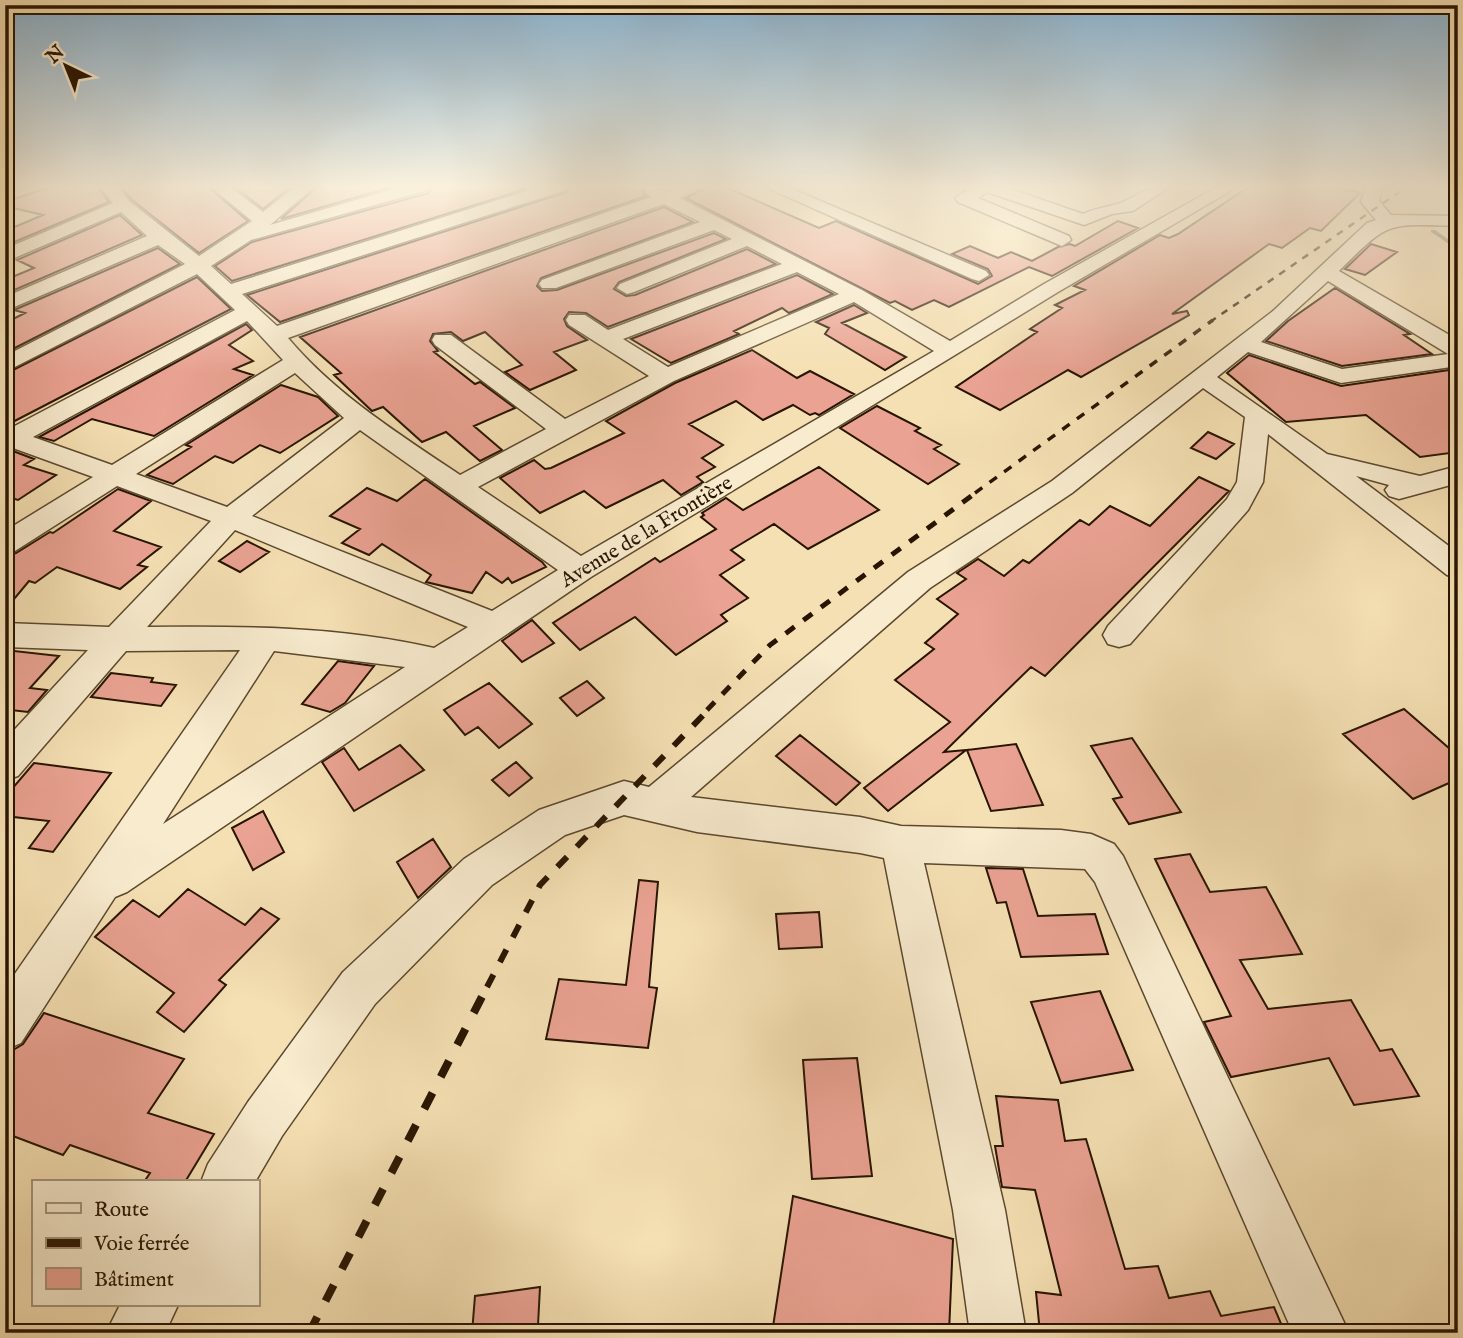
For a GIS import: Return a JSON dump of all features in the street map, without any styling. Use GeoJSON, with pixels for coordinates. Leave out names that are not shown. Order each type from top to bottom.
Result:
{"type":"FeatureCollection","features":[{"type":"Feature","properties":{"kind":"street"},"geometry":{"type":"LineString","coordinates":[[5,256],[22,248]]}},
{"type":"Feature","properties":{"kind":"street"},"geometry":{"type":"LineString","coordinates":[[5,305],[134,248]]}},
{"type":"Feature","properties":{"kind":"street"},"geometry":{"type":"LineString","coordinates":[[176,248],[199,265],[249,311],[274,335],[296,362],[359,418],[580,570]]}},
{"type":"Feature","properties":{"kind":"street"},"geometry":{"type":"LineString","coordinates":[[5,365],[199,265],[225,248]]}},
{"type":"Feature","properties":{"kind":"street"},"geometry":{"type":"LineString","coordinates":[[227,292],[364,248]]}},
{"type":"Feature","properties":{"kind":"street"},"geometry":{"type":"LineString","coordinates":[[274,335],[517,248]]}},
{"type":"Feature","properties":{"kind":"street"},"geometry":{"type":"LineString","coordinates":[[549,284],[646,248]]}},
{"type":"Feature","properties":{"kind":"street"},"geometry":{"type":"LineString","coordinates":[[627,288],[726,248]]}},
{"type":"Feature","properties":{"kind":"street"},"geometry":{"type":"LineString","coordinates":[[767,248],[855,294],[949,350]]}},
{"type":"Feature","properties":{"kind":"street"},"geometry":{"type":"LineString","coordinates":[[917,248],[979,275]]}},
{"type":"Feature","properties":{"kind":"street","name":"Avenue de la Frontière"},"geometry":{"type":"LineString","coordinates":[[100,888],[580,570],[1124,248]]}},
{"type":"Feature","properties":{"kind":"street"},"geometry":{"type":"LineString","coordinates":[[655,805],[919,580],[1062,487],[1281,316],[1352,248]]}},
{"type":"Feature","properties":{"kind":"street"},"geometry":{"type":"LineString","coordinates":[[606,338],[798,265]]}},
{"type":"Feature","properties":{"kind":"street"},"geometry":{"type":"LineString","coordinates":[[1328,272],[1458,350]]}},
{"type":"Feature","properties":{"kind":"street"},"geometry":{"type":"LineString","coordinates":[[457,486],[666,376],[855,294]]}},
{"type":"Feature","properties":{"kind":"street"},"geometry":{"type":"LineString","coordinates":[[7,439],[249,311]]}},
{"type":"Feature","properties":{"kind":"street"},"geometry":{"type":"LineString","coordinates":[[577,320],[666,376]]}},
{"type":"Feature","properties":{"kind":"street"},"geometry":{"type":"LineString","coordinates":[[443,340],[562,429]]}},
{"type":"Feature","properties":{"kind":"street"},"geometry":{"type":"LineString","coordinates":[[1245,344],[1341,376],[1458,359]]}},
{"type":"Feature","properties":{"kind":"street"},"geometry":{"type":"LineString","coordinates":[[5,544],[296,362]]}},
{"type":"Feature","properties":{"kind":"street"},"geometry":{"type":"LineString","coordinates":[[1203,378],[1258,414],[1455,562]]}},
{"type":"Feature","properties":{"kind":"street"},"geometry":{"type":"LineString","coordinates":[[1119,635],[1238,504],[1250,482],[1258,414]]}},
{"type":"Feature","properties":{"kind":"street"},"geometry":{"type":"LineString","coordinates":[[5,765],[120,639],[175,573],[231,518],[359,418]]}},
{"type":"Feature","properties":{"kind":"street"},"geometry":{"type":"LineString","coordinates":[[7,439],[231,518],[494,625]]}},
{"type":"Feature","properties":{"kind":"street"},"geometry":{"type":"LineString","coordinates":[[1315,456],[1419,484]]}},
{"type":"Feature","properties":{"kind":"street"},"geometry":{"type":"LineString","coordinates":[[1369,499],[1458,474]]}},
{"type":"Feature","properties":{"kind":"street"},"geometry":{"type":"LineString","coordinates":[[5,635],[120,639],[266,638],[396,652],[438,662]]}},
{"type":"Feature","properties":{"kind":"street"},"geometry":{"type":"LineString","coordinates":[[5,1027],[266,638]]}},
{"type":"Feature","properties":{"kind":"street"},"geometry":{"type":"LineString","coordinates":[[227,1180],[265,1119],[359,988],[478,872],[554,822],[624,798],[697,815],[860,835],[901,844],[1061,848],[1100,857],[1115,881],[1321,1333]]}},
{"type":"Feature","properties":{"kind":"street"},"geometry":{"type":"LineString","coordinates":[[901,844],[914,919],[950,1069],[998,1333]]}},
{"type":"Feature","properties":{"kind":"street"},"geometry":{"type":"LineString","coordinates":[[134,1333],[150,1306]]}},
{"type":"Feature","properties":{"kind":"building"},"geometry":{"type":"Polygon","coordinates":[[[43,248],[111,248],[5,294],[5,280],[34,268],[17,260],[43,248]]]}},
{"type":"Feature","properties":{"kind":"building"},"geometry":{"type":"Polygon","coordinates":[[[157,248],[180,264],[5,353],[5,323],[25,313],[14,310],[157,248]]]}},
{"type":"Feature","properties":{"kind":"building"},"geometry":{"type":"Polygon","coordinates":[[[242,248],[336,248],[232,281],[215,266],[242,248]]]}},
{"type":"Feature","properties":{"kind":"building"},"geometry":{"type":"Polygon","coordinates":[[[392,248],[494,248],[280,322],[247,295],[392,248]]]}},
{"type":"Feature","properties":{"kind":"building"},"geometry":{"type":"Polygon","coordinates":[[[548,248],[621,248],[541,278],[537,286],[542,291],[557,290],[671,248],[703,248],[619,282],[614,289],[626,296],[635,295],[747,249],[776,264],[608,327],[586,313],[569,312],[564,319],[567,326],[587,340],[554,352],[576,370],[530,390],[505,372],[522,365],[485,332],[463,341],[451,332],[433,334],[430,341],[438,351],[434,352],[475,384],[480,382],[515,408],[474,426],[502,450],[480,461],[446,432],[422,442],[383,407],[372,411],[334,375],[341,373],[300,337],[548,248]]]}},
{"type":"Feature","properties":{"kind":"building"},"geometry":{"type":"Polygon","coordinates":[[[784,248],[898,248],[978,284],[992,276],[988,269],[952,254],[965,248],[976,248],[998,258],[1011,252],[1032,261],[1055,248],[1101,248],[1052,276],[1029,267],[949,307],[934,300],[912,310],[895,301],[890,303],[784,248]]]}},
{"type":"Feature","properties":{"kind":"building"},"geometry":{"type":"Polygon","coordinates":[[[1137,248],[1263,248],[1172,314],[1187,311],[1189,315],[1081,377],[1068,370],[1000,410],[956,387],[1037,332],[1030,329],[1062,308],[1055,305],[1085,290],[1074,286],[1137,248]]]}},
{"type":"Feature","properties":{"kind":"building"},"geometry":{"type":"Polygon","coordinates":[[[1366,248],[1385,248],[1397,252],[1365,275],[1345,269],[1366,248]]]}},
{"type":"Feature","properties":{"kind":"building"},"geometry":{"type":"Polygon","coordinates":[[[797,275],[833,294],[789,313],[782,308],[734,331],[739,334],[671,363],[631,339],[797,275]]]}},
{"type":"Feature","properties":{"kind":"building"},"geometry":{"type":"Polygon","coordinates":[[[197,277],[231,309],[5,426],[5,374],[197,277]]]}},
{"type":"Feature","properties":{"kind":"building"},"geometry":{"type":"Polygon","coordinates":[[[1335,288],[1410,334],[1404,335],[1432,354],[1342,366],[1266,341],[1288,321],[1335,288]]]}},
{"type":"Feature","properties":{"kind":"building"},"geometry":{"type":"Polygon","coordinates":[[[854,305],[867,313],[842,323],[906,357],[885,370],[825,334],[829,328],[816,322],[854,305]]]}},
{"type":"Feature","properties":{"kind":"building"},"geometry":{"type":"Polygon","coordinates":[[[246,324],[252,330],[229,345],[253,361],[234,369],[253,375],[154,436],[92,419],[54,441],[39,437],[246,324]]]}},
{"type":"Feature","properties":{"kind":"building"},"geometry":{"type":"Polygon","coordinates":[[[752,350],[797,378],[810,371],[854,394],[819,415],[810,415],[793,405],[763,420],[736,401],[689,424],[723,445],[702,458],[715,467],[697,477],[703,482],[681,495],[663,480],[606,508],[584,491],[540,513],[500,478],[534,460],[545,469],[551,468],[624,433],[606,421],[675,383],[752,350]]]}},
{"type":"Feature","properties":{"kind":"building"},"geometry":{"type":"Polygon","coordinates":[[[1249,355],[1341,386],[1456,369],[1458,452],[1420,457],[1366,415],[1286,422],[1227,373],[1249,355]]]}},
{"type":"Feature","properties":{"kind":"building"},"geometry":{"type":"Polygon","coordinates":[[[281,385],[318,397],[338,416],[280,453],[260,445],[233,463],[215,456],[173,484],[147,475],[191,447],[186,445],[281,385]]]}},
{"type":"Feature","properties":{"kind":"building"},"geometry":{"type":"Polygon","coordinates":[[[877,406],[920,428],[915,431],[941,445],[934,449],[959,464],[928,484],[840,428],[877,406]]]}},
{"type":"Feature","properties":{"kind":"building"},"geometry":{"type":"Polygon","coordinates":[[[1208,432],[1234,444],[1216,459],[1191,448],[1208,432]]]}},
{"type":"Feature","properties":{"kind":"building"},"geometry":{"type":"Polygon","coordinates":[[[13,451],[34,459],[24,465],[56,475],[18,500],[5,496],[5,452],[13,451]]]}},
{"type":"Feature","properties":{"kind":"building"},"geometry":{"type":"Polygon","coordinates":[[[819,467],[879,510],[808,549],[774,524],[731,550],[744,560],[720,575],[748,598],[721,615],[727,621],[676,655],[635,617],[580,650],[553,623],[655,558],[660,562],[716,529],[701,517],[704,515],[702,513],[726,498],[743,510],[819,467]]]}},
{"type":"Feature","properties":{"kind":"building"},"geometry":{"type":"Polygon","coordinates":[[[1199,477],[1229,491],[1045,676],[1031,667],[944,752],[966,750],[888,811],[864,788],[950,722],[895,680],[934,649],[925,643],[958,614],[937,599],[966,579],[957,573],[978,559],[1004,576],[1023,560],[1029,563],[1080,520],[1089,525],[1110,506],[1150,526],[1199,477]]]}},
{"type":"Feature","properties":{"kind":"building"},"geometry":{"type":"Polygon","coordinates":[[[425,479],[546,567],[512,583],[508,578],[502,583],[486,572],[472,593],[426,582],[431,575],[382,544],[369,555],[342,543],[360,529],[330,516],[367,488],[397,501],[425,479]]]}},
{"type":"Feature","properties":{"kind":"building"},"geometry":{"type":"Polygon","coordinates":[[[118,489],[151,501],[114,531],[161,547],[138,565],[147,567],[120,589],[57,567],[35,583],[29,581],[5,610],[5,556],[16,553],[50,532],[53,533],[118,489]]]}},
{"type":"Feature","properties":{"kind":"building"},"geometry":{"type":"Polygon","coordinates":[[[247,541],[269,552],[240,572],[219,561],[247,541]]]}},
{"type":"Feature","properties":{"kind":"building"},"geometry":{"type":"Polygon","coordinates":[[[532,620],[554,643],[522,662],[502,641],[532,620]]]}},
{"type":"Feature","properties":{"kind":"building"},"geometry":{"type":"Polygon","coordinates":[[[5,650],[59,656],[30,688],[47,690],[28,712],[11,710],[5,716],[5,650]]]}},
{"type":"Feature","properties":{"kind":"building"},"geometry":{"type":"Polygon","coordinates":[[[338,661],[374,666],[345,703],[330,712],[302,704],[338,661]]]}},
{"type":"Feature","properties":{"kind":"building"},"geometry":{"type":"Polygon","coordinates":[[[111,673],[153,678],[151,682],[176,685],[161,706],[91,697],[111,673]]]}},
{"type":"Feature","properties":{"kind":"building"},"geometry":{"type":"Polygon","coordinates":[[[587,681],[604,698],[577,716],[560,698],[587,681]]]}},
{"type":"Feature","properties":{"kind":"building"},"geometry":{"type":"Polygon","coordinates":[[[489,683],[532,724],[499,748],[478,727],[465,735],[444,710],[489,683]]]}},
{"type":"Feature","properties":{"kind":"building"},"geometry":{"type":"Polygon","coordinates":[[[1404,709],[1458,756],[1458,779],[1413,799],[1343,734],[1404,709]]]}},
{"type":"Feature","properties":{"kind":"building"},"geometry":{"type":"Polygon","coordinates":[[[800,735],[860,783],[836,805],[776,756],[800,735]]]}},
{"type":"Feature","properties":{"kind":"building"},"geometry":{"type":"Polygon","coordinates":[[[1132,738],[1181,812],[1129,824],[1113,799],[1122,797],[1091,746],[1132,738]]]}},
{"type":"Feature","properties":{"kind":"building"},"geometry":{"type":"Polygon","coordinates":[[[1016,744],[1043,805],[991,811],[967,750],[1016,744]]]}},
{"type":"Feature","properties":{"kind":"building"},"geometry":{"type":"Polygon","coordinates":[[[400,745],[424,770],[354,811],[322,762],[344,748],[359,770],[400,745]]]}},
{"type":"Feature","properties":{"kind":"building"},"geometry":{"type":"Polygon","coordinates":[[[516,762],[532,778],[509,796],[492,780],[516,762]]]}},
{"type":"Feature","properties":{"kind":"building"},"geometry":{"type":"Polygon","coordinates":[[[34,763],[111,773],[53,852],[29,848],[49,821],[5,816],[5,797],[34,763]]]}},
{"type":"Feature","properties":{"kind":"building"},"geometry":{"type":"Polygon","coordinates":[[[263,811],[284,852],[253,870],[232,828],[263,811]]]}},
{"type":"Feature","properties":{"kind":"building"},"geometry":{"type":"Polygon","coordinates":[[[433,839],[451,867],[418,898],[397,862],[433,839]]]}},
{"type":"Feature","properties":{"kind":"building"},"geometry":{"type":"Polygon","coordinates":[[[1190,854],[1210,892],[1266,887],[1302,954],[1240,960],[1268,1009],[1351,1000],[1380,1051],[1392,1049],[1419,1096],[1354,1105],[1329,1058],[1231,1077],[1204,1022],[1231,1016],[1155,859],[1190,854]]]}},
{"type":"Feature","properties":{"kind":"building"},"geometry":{"type":"Polygon","coordinates":[[[986,868],[1023,869],[1038,916],[1095,914],[1108,954],[1021,957],[1006,902],[997,903],[986,868]]]}},
{"type":"Feature","properties":{"kind":"building"},"geometry":{"type":"Polygon","coordinates":[[[639,880],[658,882],[649,987],[657,988],[648,1048],[546,1039],[559,979],[626,985],[639,880]]]}},
{"type":"Feature","properties":{"kind":"building"},"geometry":{"type":"Polygon","coordinates":[[[188,889],[245,925],[261,908],[279,919],[219,980],[226,985],[184,1032],[157,1012],[174,993],[95,937],[133,900],[159,917],[188,889]]]}},
{"type":"Feature","properties":{"kind":"building"},"geometry":{"type":"Polygon","coordinates":[[[819,912],[822,947],[779,949],[776,914],[819,912]]]}},
{"type":"Feature","properties":{"kind":"building"},"geometry":{"type":"Polygon","coordinates":[[[1100,991],[1133,1070],[1061,1083],[1031,1002],[1100,991]]]}},
{"type":"Feature","properties":{"kind":"building"},"geometry":{"type":"Polygon","coordinates":[[[44,1013],[184,1059],[148,1113],[214,1134],[186,1180],[145,1180],[150,1173],[70,1145],[63,1155],[5,1133],[5,1055],[23,1044],[44,1013]]]}},
{"type":"Feature","properties":{"kind":"building"},"geometry":{"type":"Polygon","coordinates":[[[857,1058],[872,1176],[812,1179],[803,1060],[857,1058]]]}},
{"type":"Feature","properties":{"kind":"building"},"geometry":{"type":"Polygon","coordinates":[[[996,1096],[1058,1100],[1065,1141],[1086,1139],[1125,1269],[1158,1266],[1169,1298],[1210,1291],[1221,1316],[1274,1307],[1285,1333],[1040,1333],[1036,1292],[1061,1295],[1035,1190],[1002,1187],[995,1146],[1003,1146],[996,1096]]]}},
{"type":"Feature","properties":{"kind":"building"},"geometry":{"type":"Polygon","coordinates":[[[793,1196],[953,1239],[949,1333],[772,1333],[793,1196]]]}},
{"type":"Feature","properties":{"kind":"building"},"geometry":{"type":"Polygon","coordinates":[[[540,1287],[538,1325],[472,1333],[475,1296],[540,1287]]]}},
{"type":"Feature","properties":{"kind":"railway"},"geometry":{"type":"LineString","coordinates":[[1210,322],[1317,248]]}},
{"type":"Feature","properties":{"kind":"railway"},"geometry":{"type":"LineString","coordinates":[[975,493],[1213,320]]}},
{"type":"Feature","properties":{"kind":"railway"},"geometry":{"type":"LineString","coordinates":[[707,710],[770,645],[978,491]]}},
{"type":"Feature","properties":{"kind":"railway"},"geometry":{"type":"LineString","coordinates":[[487,987],[540,885],[709,709]]}},
{"type":"Feature","properties":{"kind":"railway"},"geometry":{"type":"LineString","coordinates":[[309,1333],[488,985]]}}]}
